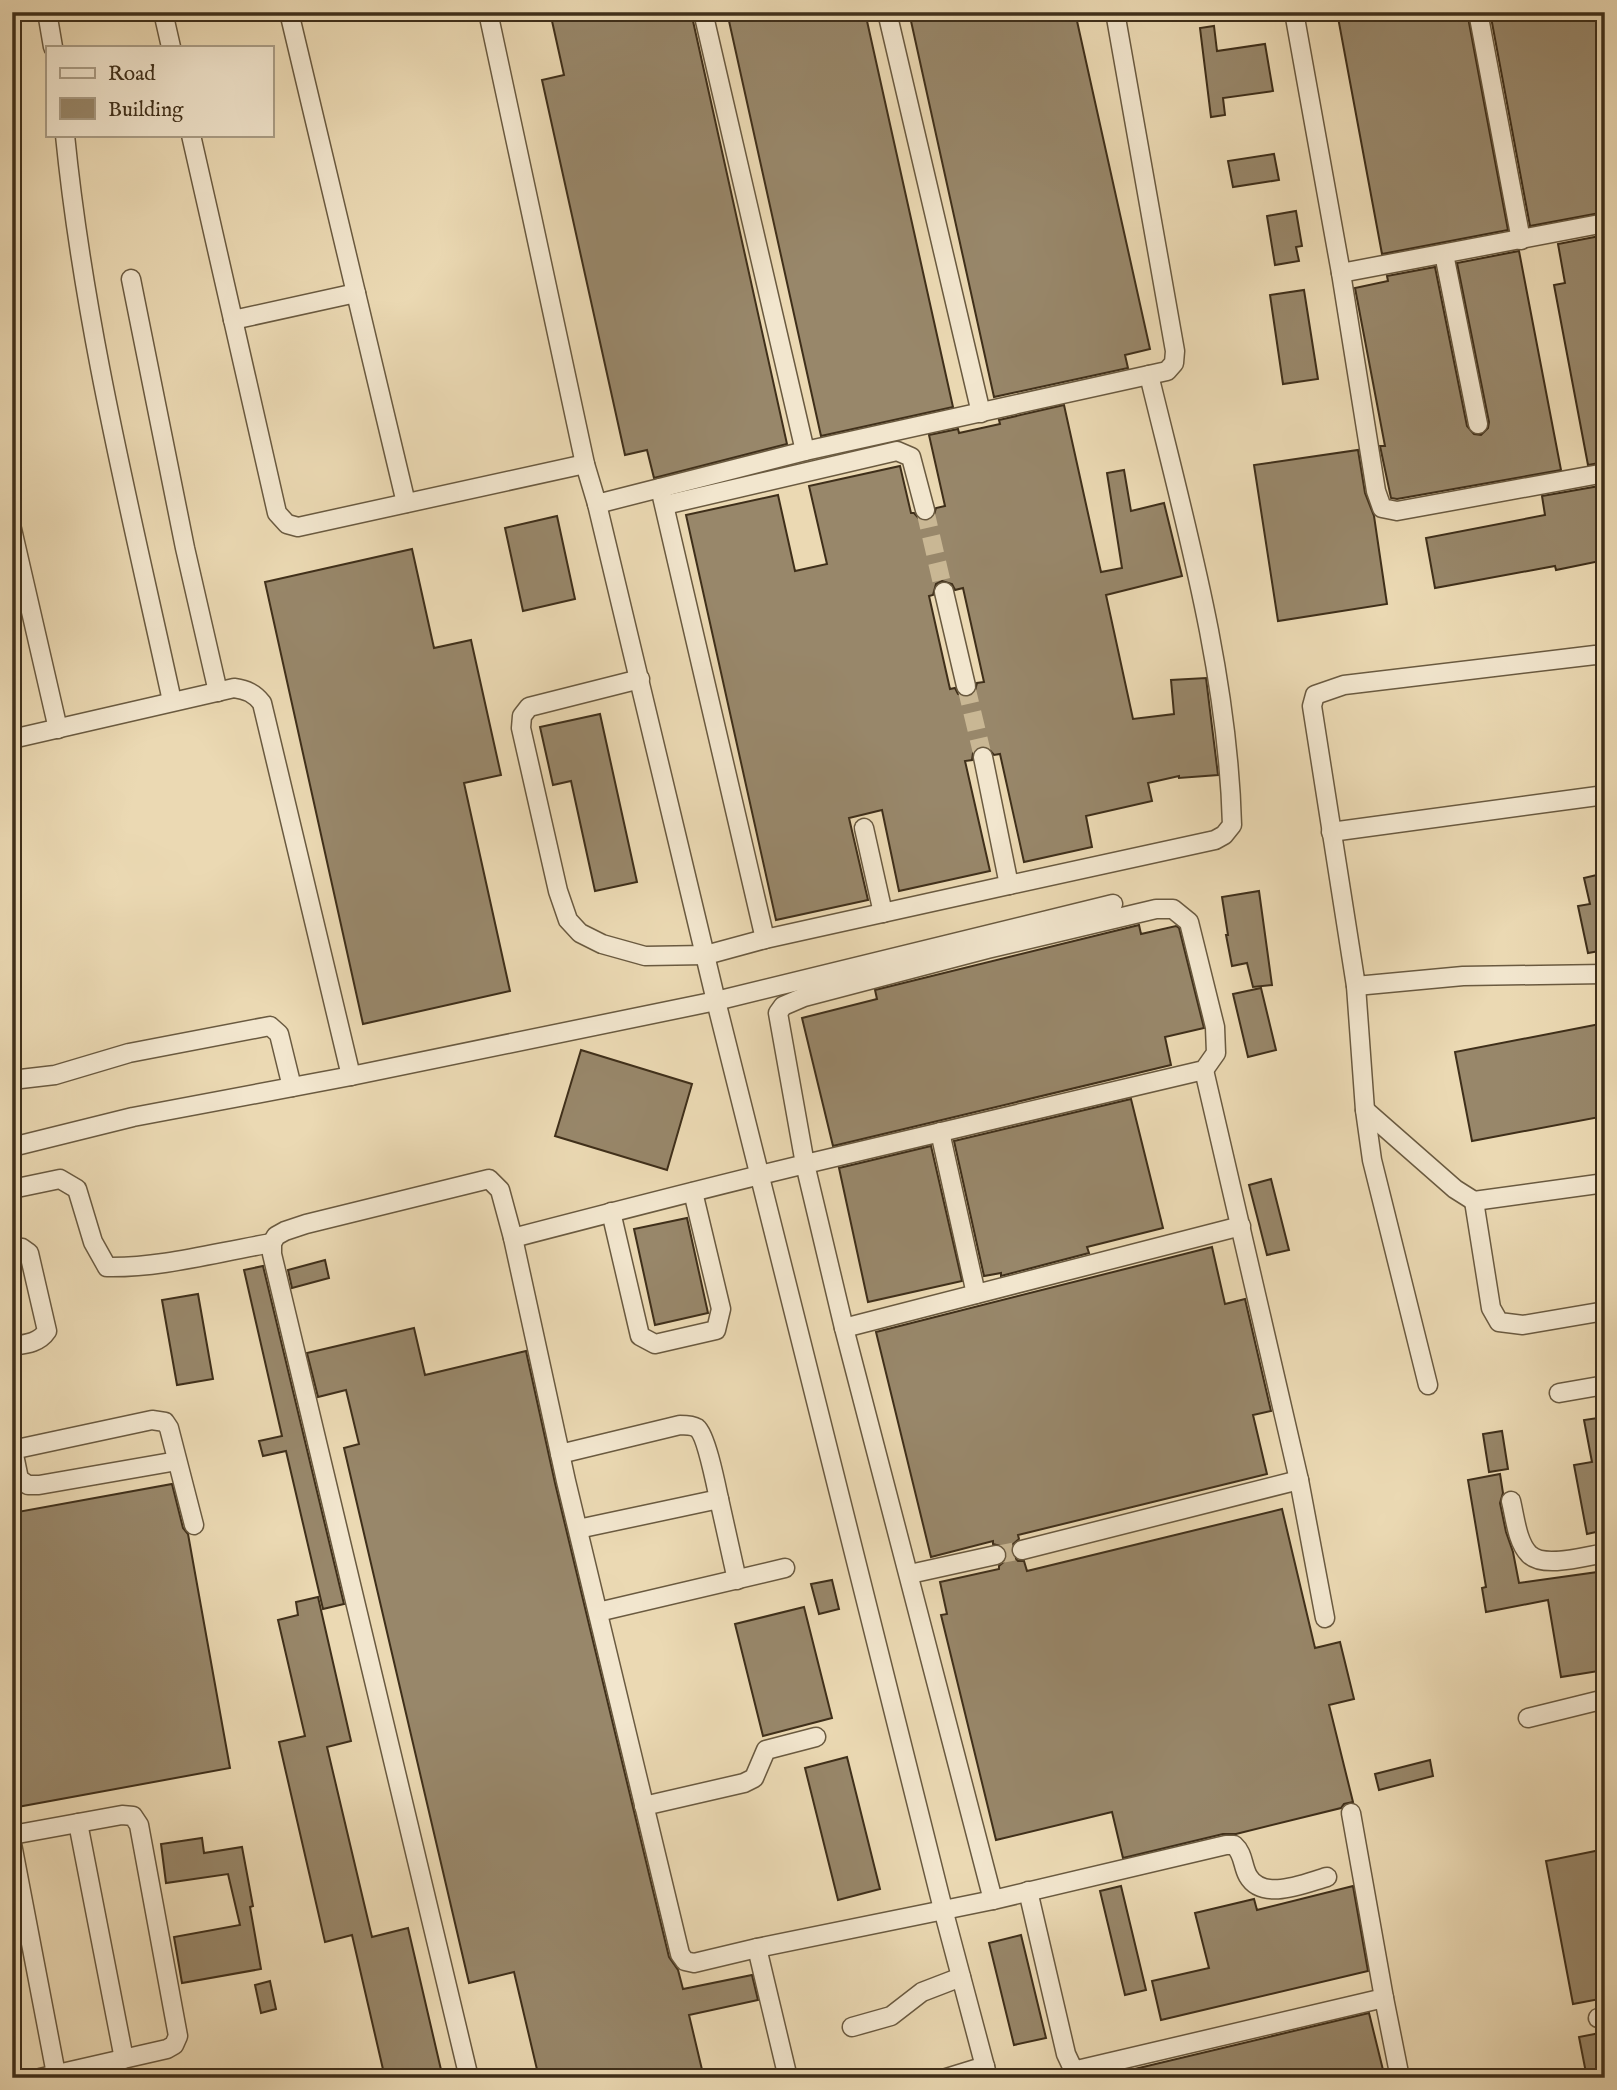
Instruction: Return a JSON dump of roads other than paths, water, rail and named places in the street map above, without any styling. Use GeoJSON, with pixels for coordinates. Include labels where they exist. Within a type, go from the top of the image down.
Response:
{"type":"FeatureCollection","features":[{"type":"Feature","properties":{"kind":"lane"},"geometry":{"type":"LineString","coordinates":[[47,12],[54,46]]}},
{"type":"Feature","properties":{"kind":"lane"},"geometry":{"type":"LineString","coordinates":[[163,12],[171,46]]}},
{"type":"Feature","properties":{"kind":"lane"},"geometry":{"type":"LineString","coordinates":[[289,12],[406,503]]}},
{"type":"Feature","properties":{"kind":"lane"},"geometry":{"type":"LineString","coordinates":[[488,12],[585,464],[640,679],[716,1001],[943,1909],[987,2072],[946,2078]]}},
{"type":"Feature","properties":{"kind":"lane"},"geometry":{"type":"LineString","coordinates":[[703,12],[805,451]]}},
{"type":"Feature","properties":{"kind":"lane"},"geometry":{"type":"LineString","coordinates":[[887,12],[981,413]]}},
{"type":"Feature","properties":{"kind":"lane"},"geometry":{"type":"LineString","coordinates":[[662,497],[805,451],[1167,371],[1174,363],[1175,351],[1115,12]]}},
{"type":"Feature","properties":{"kind":"lane"},"geometry":{"type":"LineString","coordinates":[[1294,12],[1376,491],[1382,508],[1397,511],[1605,473]]}},
{"type":"Feature","properties":{"kind":"lane"},"geometry":{"type":"LineString","coordinates":[[1478,12],[1521,240]]}},
{"type":"Feature","properties":{"kind":"lane"},"geometry":{"type":"LineString","coordinates":[[65,136],[88,306],[109,414],[173,701]]}},
{"type":"Feature","properties":{"kind":"lane"},"geometry":{"type":"LineString","coordinates":[[191,136],[277,513],[287,524],[298,527],[585,464]]}},
{"type":"Feature","properties":{"kind":"lane"},"geometry":{"type":"LineString","coordinates":[[1340,273],[1605,223]]}},
{"type":"Feature","properties":{"kind":"lane"},"geometry":{"type":"LineString","coordinates":[[1444,254],[1478,424]]}},
{"type":"Feature","properties":{"kind":"lane"},"geometry":{"type":"LineString","coordinates":[[131,279],[185,548],[218,692]]}},
{"type":"Feature","properties":{"kind":"lane"},"geometry":{"type":"LineString","coordinates":[[233,320],[356,293]]}},
{"type":"Feature","properties":{"kind":"lane"},"geometry":{"type":"LineString","coordinates":[[640,679],[529,707],[522,716],[521,728],[558,891],[568,920],[580,933],[602,944],[645,957],[706,955],[765,939],[1224,835],[1233,825],[1231,770],[1213,655],[1191,546],[1149,375]]}},
{"type":"Feature","properties":{"kind":"lane"},"geometry":{"type":"LineString","coordinates":[[597,504],[662,497],[897,451],[911,457],[925,510]]}},
{"type":"Feature","properties":{"kind":"lane"},"geometry":{"type":"LineString","coordinates":[[662,497],[765,939]]}},
{"type":"Feature","properties":{"kind":"lane"},"geometry":{"type":"LineString","coordinates":[[12,529],[58,729]]}},
{"type":"Feature","properties":{"kind":"lane"},"geometry":{"type":"LineString","coordinates":[[944,592],[966,686]]}},
{"type":"Feature","properties":{"kind":"lane"},"geometry":{"type":"LineString","coordinates":[[1428,1385],[1372,1160],[1365,1110],[1356,985],[1312,706],[1315,695],[1344,685],[1595,655],[1605,657]]}},
{"type":"Feature","properties":{"kind":"lane"},"geometry":{"type":"LineString","coordinates":[[12,740],[234,688],[245,689],[256,695],[262,703],[351,1076]]}},
{"type":"Feature","properties":{"kind":"lane"},"geometry":{"type":"LineString","coordinates":[[983,757],[1009,885]]}},
{"type":"Feature","properties":{"kind":"lane"},"geometry":{"type":"LineString","coordinates":[[1331,832],[1605,795]]}},
{"type":"Feature","properties":{"kind":"lane"},"geometry":{"type":"LineString","coordinates":[[864,828],[883,913]]}},
{"type":"Feature","properties":{"kind":"lane"},"geometry":{"type":"LineString","coordinates":[[12,1147],[133,1117],[351,1076],[716,1001],[1112,904]]}},
{"type":"Feature","properties":{"kind":"lane"},"geometry":{"type":"LineString","coordinates":[[513,1238],[805,1164],[1204,1070],[1216,1054],[1215,1027],[1189,922],[1173,909],[1156,909],[987,949],[804,997],[783,1006],[778,1013],[778,1026],[805,1164],[844,1328],[993,1900]]}},
{"type":"Feature","properties":{"kind":"lane"},"geometry":{"type":"LineString","coordinates":[[1356,985],[1464,976],[1605,974]]}},
{"type":"Feature","properties":{"kind":"lane"},"geometry":{"type":"LineString","coordinates":[[12,1080],[55,1075],[129,1053],[270,1026],[279,1034],[292,1087]]}},
{"type":"Feature","properties":{"kind":"lane"},"geometry":{"type":"LineString","coordinates":[[1204,1070],[1299,1480],[1325,1618]]}},
{"type":"Feature","properties":{"kind":"lane"},"geometry":{"type":"LineString","coordinates":[[1365,1110],[1455,1189],[1474,1201],[1605,1183]]}},
{"type":"Feature","properties":{"kind":"lane"},"geometry":{"type":"LineString","coordinates":[[940,1132],[976,1294]]}},
{"type":"Feature","properties":{"kind":"lane"},"geometry":{"type":"LineString","coordinates":[[12,1189],[60,1179],[77,1189],[93,1242],[107,1267],[129,1268],[169,1263],[272,1243]]}},
{"type":"Feature","properties":{"kind":"lane"},"geometry":{"type":"LineString","coordinates":[[469,2078],[271,1254],[276,1236],[285,1231],[489,1179],[500,1191],[513,1238],[560,1454],[680,1954],[685,1961],[694,1963],[993,1900],[1226,1845],[1234,1845],[1238,1849],[1249,1878],[1261,1887],[1275,1890],[1327,1877]]}},
{"type":"Feature","properties":{"kind":"lane"},"geometry":{"type":"LineString","coordinates":[[611,1212],[640,1336],[655,1344],[716,1330],[721,1309],[692,1192]]}},
{"type":"Feature","properties":{"kind":"lane"},"geometry":{"type":"LineString","coordinates":[[1474,1201],[1492,1308],[1499,1322],[1523,1325],[1605,1311]]}},
{"type":"Feature","properties":{"kind":"lane"},"geometry":{"type":"LineString","coordinates":[[844,1328],[1241,1226]]}},
{"type":"Feature","properties":{"kind":"lane"},"geometry":{"type":"LineString","coordinates":[[12,1247],[22,1248],[29,1254],[47,1331],[35,1342],[12,1346]]}},
{"type":"Feature","properties":{"kind":"lane"},"geometry":{"type":"LineString","coordinates":[[1559,1393],[1605,1385]]}},
{"type":"Feature","properties":{"kind":"lane"},"geometry":{"type":"LineString","coordinates":[[177,1461],[40,1486],[28,1485],[19,1479],[13,1450],[159,1420],[165,1422],[169,1428],[194,1525]]}},
{"type":"Feature","properties":{"kind":"lane"},"geometry":{"type":"LineString","coordinates":[[560,1454],[680,1425],[694,1426],[700,1432],[713,1469],[737,1580]]}},
{"type":"Feature","properties":{"kind":"lane"},"geometry":{"type":"LineString","coordinates":[[1021,1550],[1299,1480]]}},
{"type":"Feature","properties":{"kind":"lane"},"geometry":{"type":"LineString","coordinates":[[578,1529],[719,1499]]}},
{"type":"Feature","properties":{"kind":"lane"},"geometry":{"type":"LineString","coordinates":[[1511,1501],[1521,1541],[1528,1553],[1539,1561],[1605,1553]]}},
{"type":"Feature","properties":{"kind":"lane"},"geometry":{"type":"LineString","coordinates":[[910,1574],[996,1555]]}},
{"type":"Feature","properties":{"kind":"lane"},"geometry":{"type":"LineString","coordinates":[[598,1612],[785,1569]]}},
{"type":"Feature","properties":{"kind":"lane"},"geometry":{"type":"LineString","coordinates":[[1528,1718],[1605,1699]]}},
{"type":"Feature","properties":{"kind":"lane"},"geometry":{"type":"LineString","coordinates":[[644,1806],[744,1783],[754,1778],[766,1750],[816,1737]]}},
{"type":"Feature","properties":{"kind":"lane"},"geometry":{"type":"LineString","coordinates":[[1351,1813],[1400,2078]]}},
{"type":"Feature","properties":{"kind":"lane"},"geometry":{"type":"LineString","coordinates":[[12,1835],[122,1815],[133,1816],[139,1825],[178,2036],[174,2045],[167,2049],[48,2076],[12,1844]]}},
{"type":"Feature","properties":{"kind":"lane"},"geometry":{"type":"LineString","coordinates":[[78,1823],[124,2059]]}},
{"type":"Feature","properties":{"kind":"lane"},"geometry":{"type":"LineString","coordinates":[[1028,1891],[1066,2054],[1066,2072],[1384,1998]]}},
{"type":"Feature","properties":{"kind":"lane"},"geometry":{"type":"LineString","coordinates":[[757,1948],[788,2078]]}},
{"type":"Feature","properties":{"kind":"lane"},"geometry":{"type":"LineString","coordinates":[[852,2027],[891,2016],[922,1992],[961,1977]]}},
{"type":"Feature","properties":{"kind":"tunnel"},"geometry":{"type":"LineString","coordinates":[[925,510],[944,592]]}},
{"type":"Feature","properties":{"kind":"tunnel"},"geometry":{"type":"LineString","coordinates":[[966,686],[983,757]]}},
{"type":"Feature","properties":{"kind":"tunnel"},"geometry":{"type":"LineString","coordinates":[[996,1555],[1022,1550]]}}]}
